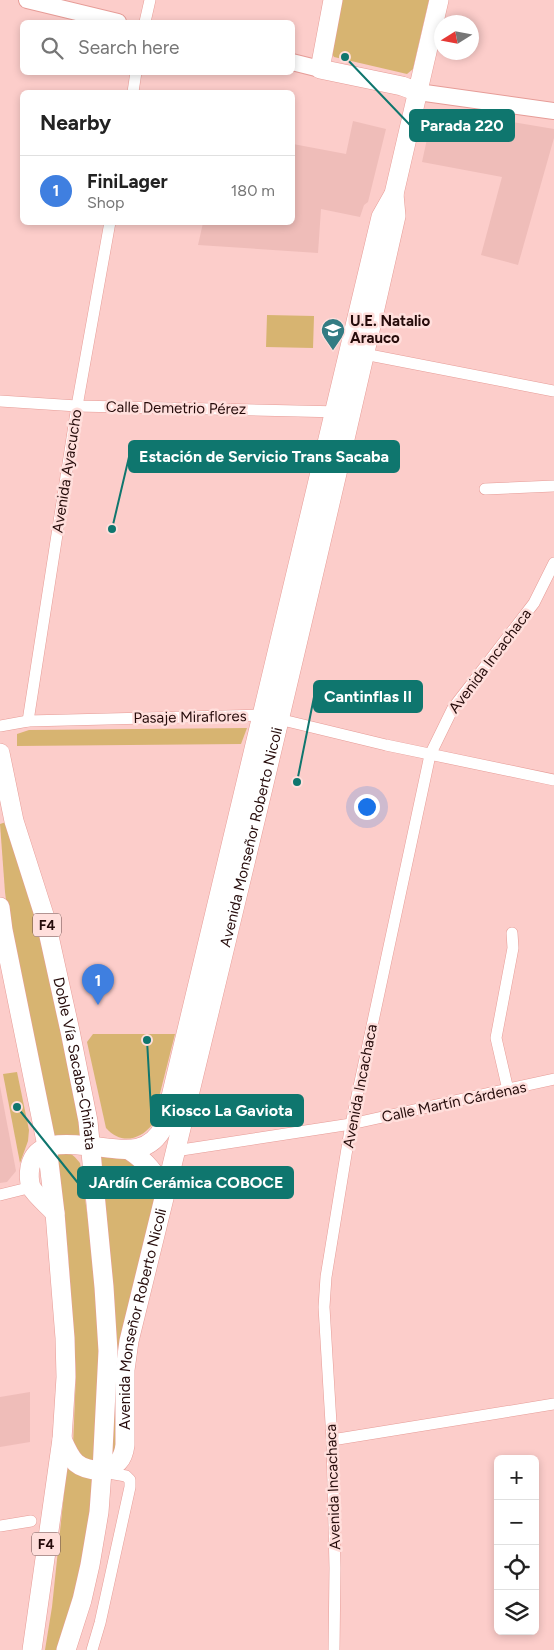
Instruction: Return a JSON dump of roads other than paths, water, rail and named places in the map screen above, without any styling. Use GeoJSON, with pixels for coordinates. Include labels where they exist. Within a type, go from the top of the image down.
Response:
{"type":"FeatureCollection","features":[{"type":"Feature","properties":{"kind":"main road"},"geometry":{"type":"LineString","coordinates":[[27,0],[110,20]]}},
{"type":"Feature","properties":{"kind":"main road"},"geometry":{"type":"LineString","coordinates":[[320,69],[333,0]]}},
{"type":"Feature","properties":{"kind":"main road","name":"Avenida Monseñor Roberto Nicoli"},"geometry":{"type":"LineString","coordinates":[[102,1472],[118,1463],[124,1456],[126,1446],[126,1370],[129,1341],[166,1192],[271,717],[357,352],[396,216],[394,194],[439,0]]}},
{"type":"Feature","properties":{"kind":"main road"},"geometry":{"type":"LineString","coordinates":[[295,63],[402,86],[418,92],[554,112]]}},
{"type":"Feature","properties":{"kind":"main road","name":"Avenida Monseñor Roberto Nicoli"},"geometry":{"type":"LineString","coordinates":[[48,1146],[65,1144],[129,1150],[141,1148],[159,1135],[164,1126],[271,717]]}},
{"type":"Feature","properties":{"kind":"main road","name":"Doble Vía Sacaba-Chiñata"},"geometry":{"type":"LineString","coordinates":[[0,753],[14,821],[45,918],[88,1121],[104,1287],[108,1351],[102,1472]]}},
{"type":"Feature","properties":{"kind":"main road","name":"F4"},"geometry":{"type":"LineString","coordinates":[[0,908],[48,1146],[55,1213],[66,1377],[62,1439],[32,1650]]}},
{"type":"Feature","properties":{"kind":"main road"},"geometry":{"type":"LineString","coordinates":[[48,1146],[36,1154],[32,1160],[30,1178],[32,1187],[55,1213]]}},
{"type":"Feature","properties":{"kind":"main road"},"geometry":{"type":"LineString","coordinates":[[129,1150],[142,1158],[166,1192]]}},
{"type":"Feature","properties":{"kind":"main road","name":"F4"},"geometry":{"type":"LineString","coordinates":[[62,1439],[74,1463],[82,1468],[102,1472],[98,1520],[90,1565],[82,1600],[66,1650]]}},
{"type":"Feature","properties":{"kind":"street"},"geometry":{"type":"LineString","coordinates":[[145,20],[150,0]]}},
{"type":"Feature","properties":{"kind":"street"},"geometry":{"type":"LineString","coordinates":[[133,90],[136,75]]}},
{"type":"Feature","properties":{"kind":"street","name":"Avenida Ayacucho"},"geometry":{"type":"LineString","coordinates":[[28,721],[77,406],[109,225]]}},
{"type":"Feature","properties":{"kind":"street"},"geometry":{"type":"LineString","coordinates":[[357,352],[554,391]]}},
{"type":"Feature","properties":{"kind":"street","name":"Calle Demetrio Pérez"},"geometry":{"type":"LineString","coordinates":[[0,401],[77,406],[343,412]]}},
{"type":"Feature","properties":{"kind":"street"},"geometry":{"type":"LineString","coordinates":[[485,489],[554,486]]}},
{"type":"Feature","properties":{"kind":"street","name":"Avenida Incachaca"},"geometry":{"type":"LineString","coordinates":[[334,1650],[335,1568],[332,1440],[324,1307],[326,1277],[351,1124],[430,755],[453,708],[534,602],[554,563]]}},
{"type":"Feature","properties":{"kind":"street","name":"Pasaje Miraflores"},"geometry":{"type":"LineString","coordinates":[[0,726],[28,721],[271,717],[430,755],[554,780]]}},
{"type":"Feature","properties":{"kind":"street"},"geometry":{"type":"LineString","coordinates":[[508,1090],[496,1038],[513,948],[512,933]]}},
{"type":"Feature","properties":{"kind":"street","name":"Calle Martín Cárdenas"},"geometry":{"type":"LineString","coordinates":[[175,1151],[351,1124],[554,1079]]}},
{"type":"Feature","properties":{"kind":"street"},"geometry":{"type":"LineString","coordinates":[[0,1195],[32,1187]]}},
{"type":"Feature","properties":{"kind":"street"},"geometry":{"type":"LineString","coordinates":[[332,1440],[554,1404]]}},
{"type":"Feature","properties":{"kind":"street"},"geometry":{"type":"LineString","coordinates":[[92,1650],[100,1623],[130,1487],[130,1480],[126,1476],[102,1472]]}},
{"type":"Feature","properties":{"kind":"street"},"geometry":{"type":"LineString","coordinates":[[0,1526],[31,1521]]}},
{"type":"Feature","properties":{"kind":"place","name":"Parada 220"},"geometry":{"type":"Point","coordinates":[345,57]}},
{"type":"Feature","properties":{"kind":"place","name":"U.E. Natalio Arauco"},"geometry":{"type":"Point","coordinates":[333,351]}},
{"type":"Feature","properties":{"kind":"place","name":"Estación de Servicio Trans Sacaba"},"geometry":{"type":"Point","coordinates":[112,529]}},
{"type":"Feature","properties":{"kind":"place","name":"Cantinflas II"},"geometry":{"type":"Point","coordinates":[297,782]}},
{"type":"Feature","properties":{"kind":"place","name":"FiniLager"},"geometry":{"type":"Point","coordinates":[98,1005]}},
{"type":"Feature","properties":{"kind":"place","name":"Kiosco La Gaviota"},"geometry":{"type":"Point","coordinates":[147,1040]}},
{"type":"Feature","properties":{"kind":"place","name":"JArdín Cerámica COBOCE"},"geometry":{"type":"Point","coordinates":[17,1107]}}]}
